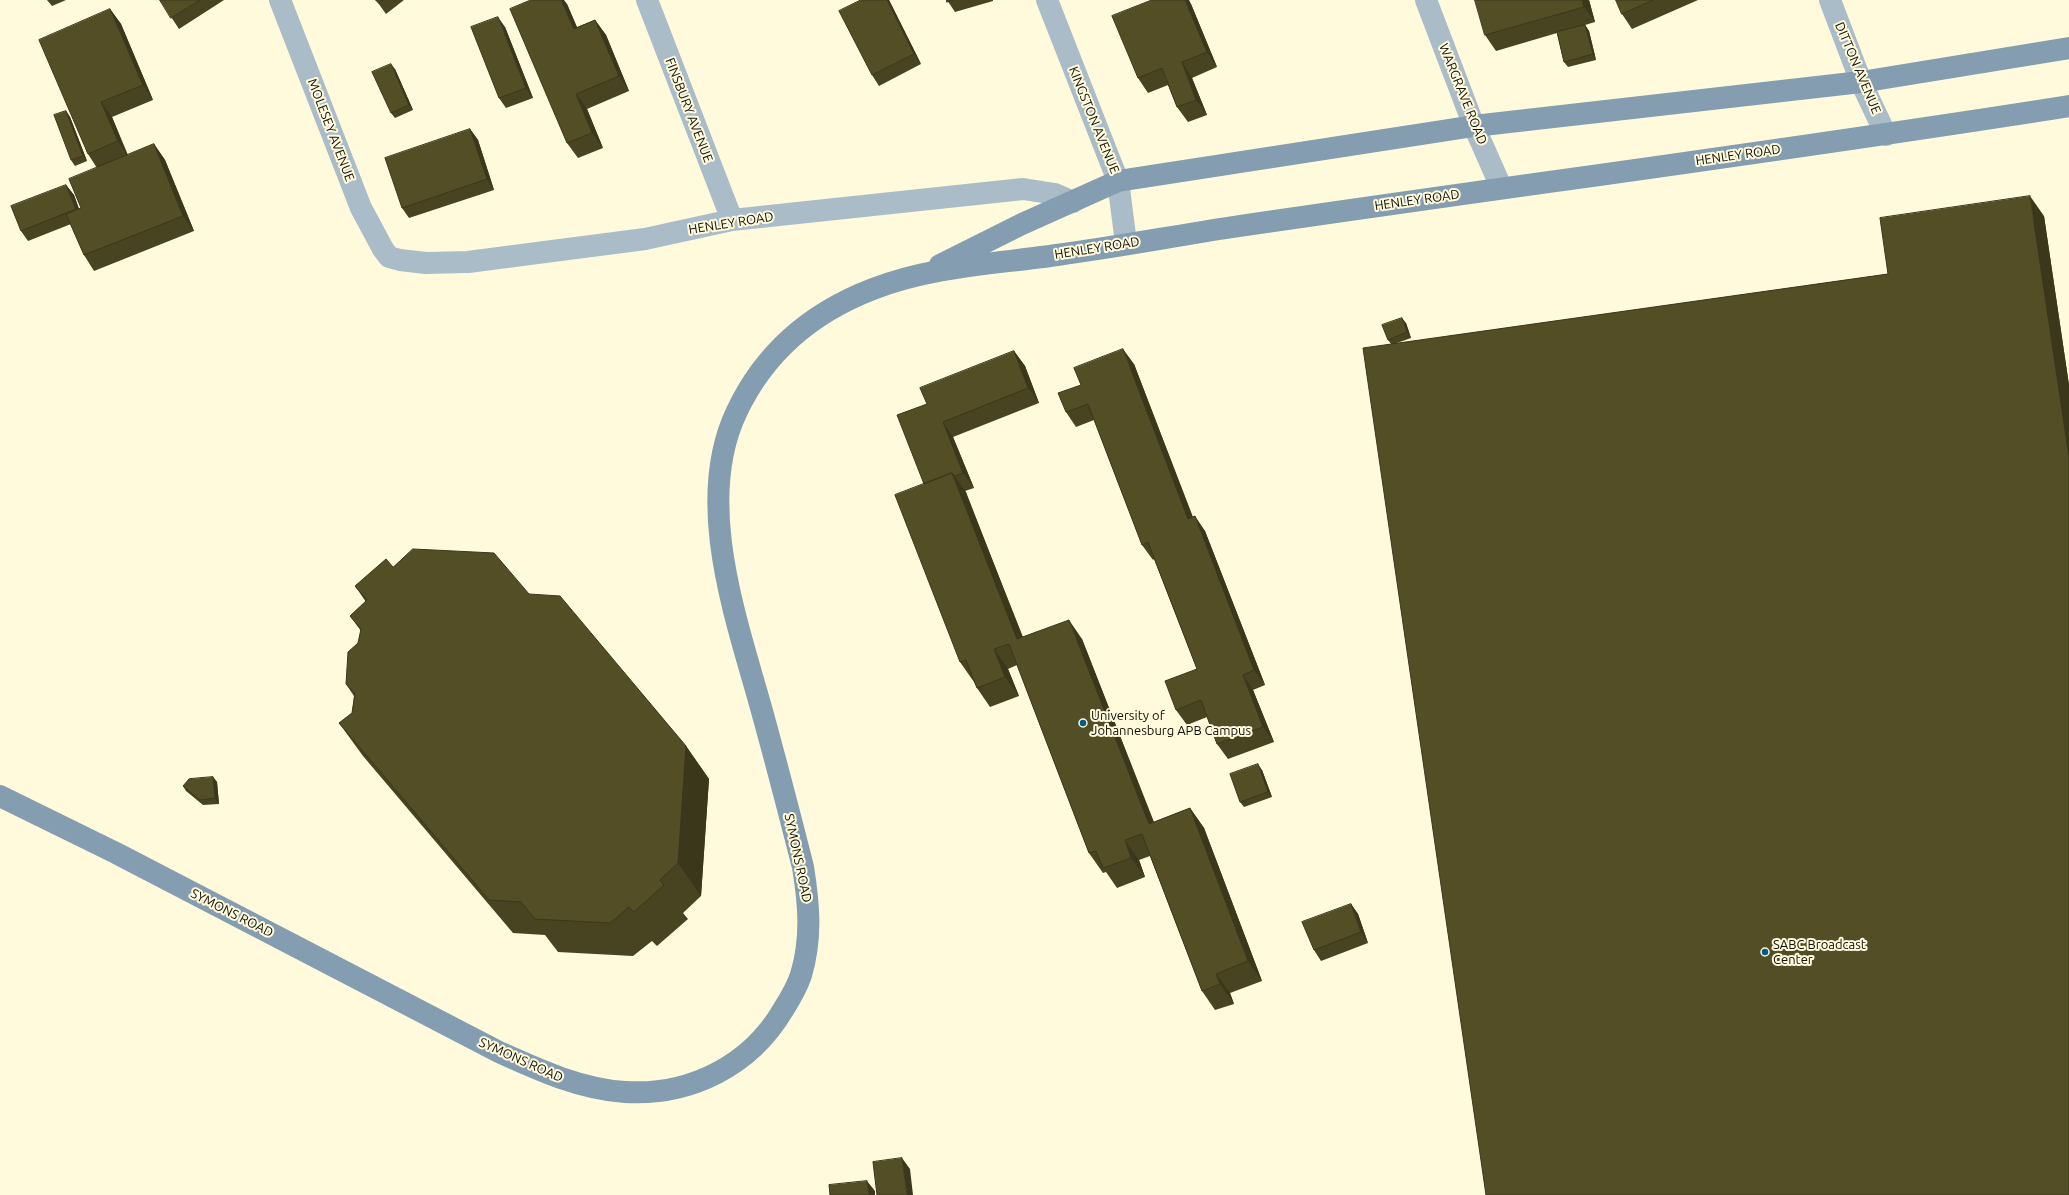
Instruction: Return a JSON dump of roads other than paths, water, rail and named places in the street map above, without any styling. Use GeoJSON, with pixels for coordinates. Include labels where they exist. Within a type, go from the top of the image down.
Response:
{"type":"FeatureCollection","features":[{"type":"Feature","properties":{"kind":"main road"},"geometry":{"type":"LineString","coordinates":[[926,272],[981,244],[1118,181],[1474,126],[1860,82],[2069,48]]}},
{"type":"Feature","properties":{"kind":"main road","name":"HENLEY ROAD"},"geometry":{"type":"LineString","coordinates":[[926,272],[1060,255],[1126,243],[1501,187],[1886,135],[2069,106]]}},
{"type":"Feature","properties":{"kind":"main road","name":"SYMONS ROAD"},"geometry":{"type":"LineString","coordinates":[[0,796],[116,854],[499,1052],[555,1077],[593,1087],[624,1092],[652,1092],[701,1080],[730,1067],[762,1040],[777,1021],[789,1001],[801,976],[809,929],[809,906],[803,867],[727,582],[721,547],[718,500],[720,472],[728,437],[736,412],[756,378],[768,361],[792,335],[814,318],[844,301],[897,280],[926,272]]}},
{"type":"Feature","properties":{"kind":"street","name":"MOLESEY AVENUE"},"geometry":{"type":"LineString","coordinates":[[280,0],[361,208],[372,232],[389,257]]}},
{"type":"Feature","properties":{"kind":"street","name":"FINSBURY AVENUE"},"geometry":{"type":"LineString","coordinates":[[647,0],[732,220]]}},
{"type":"Feature","properties":{"kind":"street","name":"KINGSTON AVENUE"},"geometry":{"type":"LineString","coordinates":[[1047,0],[1118,181],[1126,243]]}},
{"type":"Feature","properties":{"kind":"street","name":"WARGRAVE ROAD"},"geometry":{"type":"LineString","coordinates":[[1426,0],[1474,126],[1501,187]]}},
{"type":"Feature","properties":{"kind":"street","name":"DITTON AVENUE"},"geometry":{"type":"LineString","coordinates":[[1830,0],[1860,82],[1886,135]]}},
{"type":"Feature","properties":{"kind":"street","name":"HENLEY ROAD"},"geometry":{"type":"LineString","coordinates":[[389,257],[426,263],[468,262],[645,239],[732,220],[1023,189],[1055,194],[1073,202]]}},
{"type":"Feature","properties":{"kind":"place","name":"University of Johannesburg APB Campus"},"geometry":{"type":"Point","coordinates":[1083,723]}},
{"type":"Feature","properties":{"kind":"place","name":"SABC Broadcast Center"},"geometry":{"type":"Point","coordinates":[1765,952]}}]}
